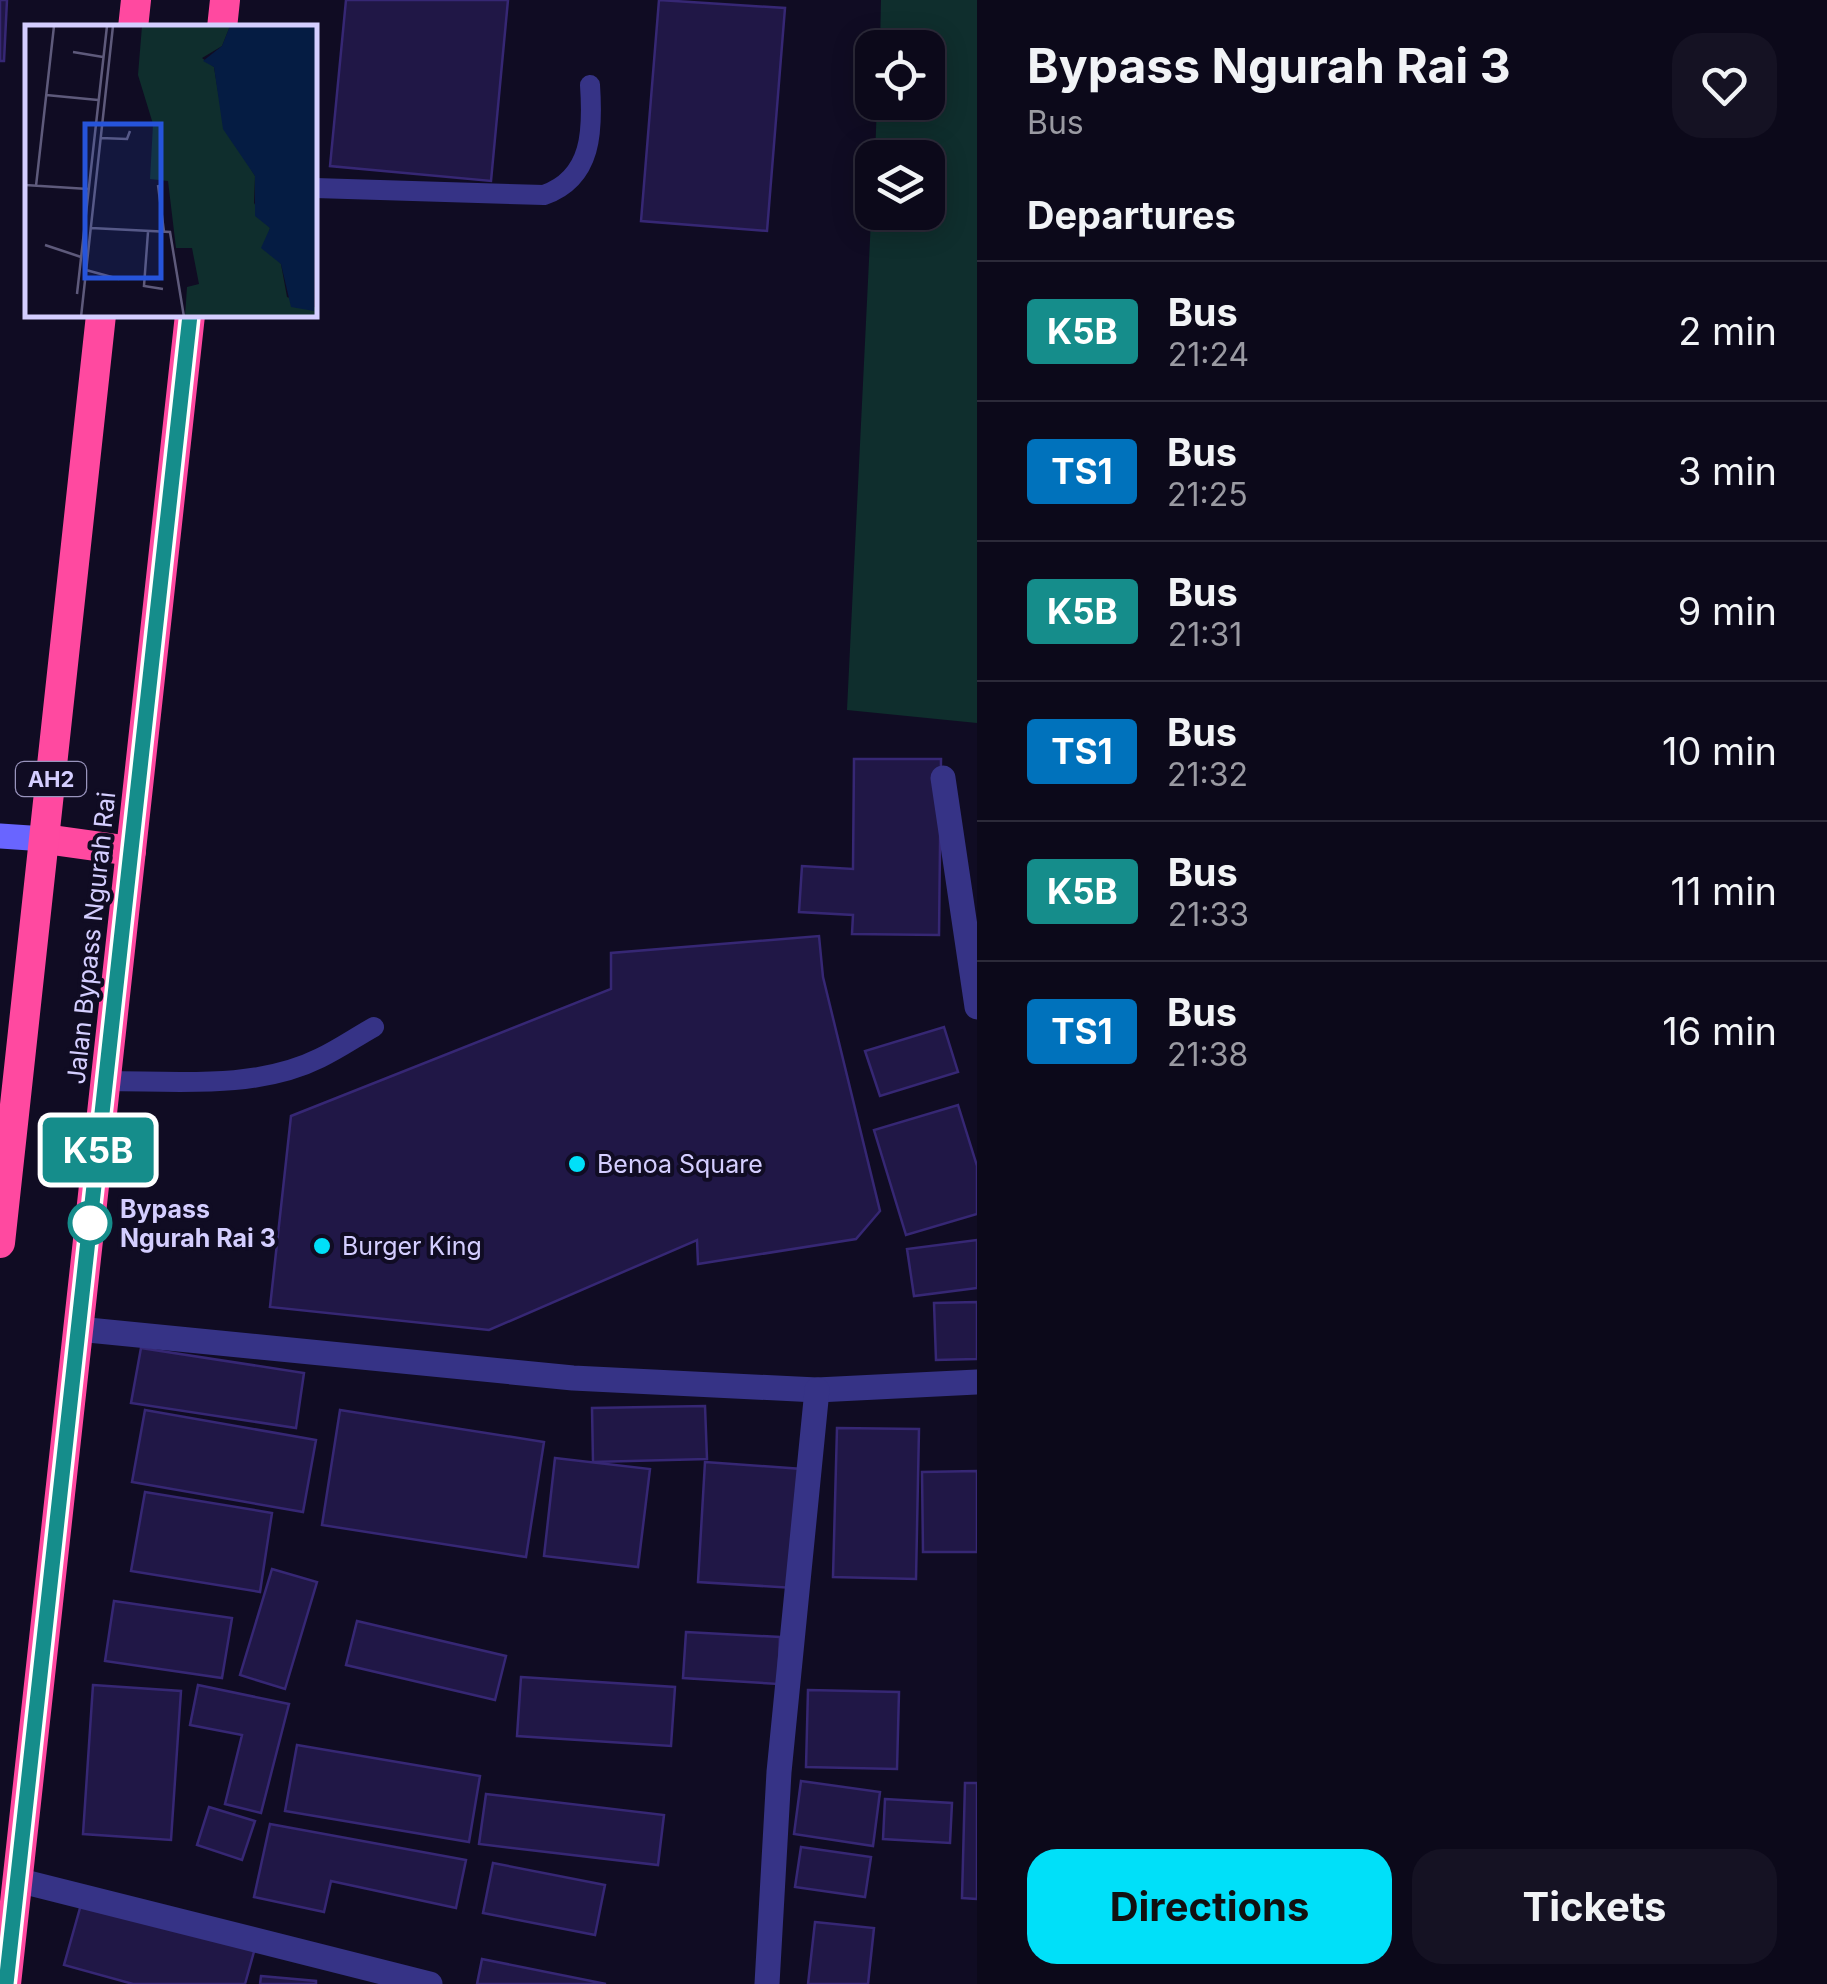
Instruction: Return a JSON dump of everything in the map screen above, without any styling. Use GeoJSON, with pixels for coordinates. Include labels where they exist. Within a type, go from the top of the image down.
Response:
{"type":"FeatureCollection","features":[{"type":"Feature","properties":{"kind":"highway"},"geometry":{"type":"LineString","coordinates":[[132,25],[136,0]]}},
{"type":"Feature","properties":{"kind":"highway"},"geometry":{"type":"LineString","coordinates":[[222,25],[225,0]]}},
{"type":"Feature","properties":{"kind":"highway","name":"AH2"},"geometry":{"type":"LineString","coordinates":[[0,1244],[101,318]]}},
{"type":"Feature","properties":{"kind":"highway","name":"Jalan Bypass Ngurah Rai"},"geometry":{"type":"LineString","coordinates":[[6,1984],[190,318]]}},
{"type":"Feature","properties":{"kind":"highway"},"geometry":{"type":"LineString","coordinates":[[44,839],[130,851]]}},
{"type":"Feature","properties":{"kind":"street"},"geometry":{"type":"LineString","coordinates":[[942,778],[977,1008]]}},
{"type":"Feature","properties":{"kind":"street"},"geometry":{"type":"LineString","coordinates":[[0,836],[44,839]]}},
{"type":"Feature","properties":{"kind":"street"},"geometry":{"type":"LineString","coordinates":[[78,1330],[574,1378],[817,1390],[977,1382]]}},
{"type":"Feature","properties":{"kind":"street"},"geometry":{"type":"LineString","coordinates":[[767,1984],[780,1772],[817,1390]]}},
{"type":"Feature","properties":{"kind":"street"},"geometry":{"type":"LineString","coordinates":[[17,1880],[430,1984]]}},
{"type":"Feature","properties":{"kind":"lane"},"geometry":{"type":"LineString","coordinates":[[318,188],[544,194],[564,188],[580,170],[592,126],[590,85]]}},
{"type":"Feature","properties":{"kind":"lane"},"geometry":{"type":"LineString","coordinates":[[106,1082],[238,1080],[291,1069],[319,1059],[374,1026]]}},
{"type":"Feature","properties":{"kind":"green space"},"geometry":{"type":"Polygon","coordinates":[[[881,0],[977,0],[977,723],[847,710],[870,230],[945,230],[945,140],[876,140],[876,120],[945,120],[945,30],[880,30],[881,0]]]}},
{"type":"Feature","properties":{"kind":"building"},"geometry":{"type":"Polygon","coordinates":[[[0,0],[7,0],[4,61],[0,61],[0,0]]]}},
{"type":"Feature","properties":{"kind":"building"},"geometry":{"type":"Polygon","coordinates":[[[346,0],[508,0],[491,181],[330,166],[346,0]]]}},
{"type":"Feature","properties":{"kind":"building"},"geometry":{"type":"Polygon","coordinates":[[[659,0],[785,8],[767,231],[641,221],[659,0]]]}},
{"type":"Feature","properties":{"kind":"building"},"geometry":{"type":"Polygon","coordinates":[[[854,759],[941,759],[939,935],[852,934],[853,915],[799,912],[802,866],[853,869],[854,759]]]}},
{"type":"Feature","properties":{"kind":"building","name":"Benoa Square"},"geometry":{"type":"Polygon","coordinates":[[[819,936],[823,977],[880,1211],[856,1239],[698,1264],[697,1240],[489,1330],[270,1307],[291,1116],[611,989],[611,953],[819,936]]]}},
{"type":"Feature","properties":{"kind":"building"},"geometry":{"type":"Polygon","coordinates":[[[944,1027],[958,1072],[880,1096],[865,1051],[944,1027]]]}},
{"type":"Feature","properties":{"kind":"building"},"geometry":{"type":"Polygon","coordinates":[[[958,1105],[977,1166],[977,1214],[906,1235],[874,1130],[958,1105]]]}},
{"type":"Feature","properties":{"kind":"building"},"geometry":{"type":"Polygon","coordinates":[[[977,1240],[977,1288],[914,1296],[907,1249],[977,1240]]]}},
{"type":"Feature","properties":{"kind":"building"},"geometry":{"type":"Polygon","coordinates":[[[977,1302],[977,1359],[936,1360],[934,1303],[977,1302]]]}},
{"type":"Feature","properties":{"kind":"building"},"geometry":{"type":"Polygon","coordinates":[[[141,1348],[304,1373],[296,1428],[131,1403],[141,1348]]]}},
{"type":"Feature","properties":{"kind":"building"},"geometry":{"type":"Polygon","coordinates":[[[705,1406],[707,1459],[593,1462],[592,1408],[705,1406]]]}},
{"type":"Feature","properties":{"kind":"building"},"geometry":{"type":"Polygon","coordinates":[[[145,1410],[316,1440],[303,1512],[132,1482],[145,1410]]]}},
{"type":"Feature","properties":{"kind":"building"},"geometry":{"type":"Polygon","coordinates":[[[340,1410],[544,1442],[526,1557],[322,1525],[340,1410]]]}},
{"type":"Feature","properties":{"kind":"building"},"geometry":{"type":"Polygon","coordinates":[[[837,1428],[919,1429],[916,1579],[833,1577],[837,1428]]]}},
{"type":"Feature","properties":{"kind":"building"},"geometry":{"type":"Polygon","coordinates":[[[555,1458],[650,1469],[638,1567],[544,1556],[555,1458]]]}},
{"type":"Feature","properties":{"kind":"building"},"geometry":{"type":"Polygon","coordinates":[[[705,1462],[802,1469],[794,1588],[698,1582],[705,1462]]]}},
{"type":"Feature","properties":{"kind":"building"},"geometry":{"type":"Polygon","coordinates":[[[977,1471],[977,1552],[923,1552],[922,1472],[977,1471]]]}},
{"type":"Feature","properties":{"kind":"building"},"geometry":{"type":"Polygon","coordinates":[[[145,1492],[272,1513],[260,1592],[131,1571],[145,1492]]]}},
{"type":"Feature","properties":{"kind":"building"},"geometry":{"type":"Polygon","coordinates":[[[272,1569],[317,1582],[285,1689],[240,1675],[272,1569]]]}},
{"type":"Feature","properties":{"kind":"building"},"geometry":{"type":"Polygon","coordinates":[[[114,1601],[232,1618],[222,1678],[105,1661],[114,1601]]]}},
{"type":"Feature","properties":{"kind":"building"},"geometry":{"type":"Polygon","coordinates":[[[357,1621],[506,1656],[495,1700],[346,1665],[357,1621]]]}},
{"type":"Feature","properties":{"kind":"building"},"geometry":{"type":"Polygon","coordinates":[[[686,1632],[780,1637],[778,1684],[683,1678],[686,1632]]]}},
{"type":"Feature","properties":{"kind":"building"},"geometry":{"type":"Polygon","coordinates":[[[521,1677],[675,1687],[671,1746],[517,1736],[521,1677]]]}},
{"type":"Feature","properties":{"kind":"building"},"geometry":{"type":"Polygon","coordinates":[[[93,1685],[181,1691],[171,1840],[83,1834],[93,1685]]]}},
{"type":"Feature","properties":{"kind":"building"},"geometry":{"type":"Polygon","coordinates":[[[198,1685],[289,1704],[261,1813],[225,1804],[242,1735],[190,1725],[198,1685]]]}},
{"type":"Feature","properties":{"kind":"building"},"geometry":{"type":"Polygon","coordinates":[[[808,1690],[899,1692],[897,1769],[806,1767],[808,1690]]]}},
{"type":"Feature","properties":{"kind":"building"},"geometry":{"type":"Polygon","coordinates":[[[297,1745],[480,1776],[469,1842],[285,1811],[297,1745]]]}},
{"type":"Feature","properties":{"kind":"building"},"geometry":{"type":"Polygon","coordinates":[[[801,1781],[880,1792],[873,1846],[794,1834],[801,1781]]]}},
{"type":"Feature","properties":{"kind":"building"},"geometry":{"type":"Polygon","coordinates":[[[965,1783],[977,1783],[977,1899],[962,1898],[965,1783]]]}},
{"type":"Feature","properties":{"kind":"building"},"geometry":{"type":"Polygon","coordinates":[[[486,1794],[664,1815],[658,1865],[479,1844],[486,1794]]]}},
{"type":"Feature","properties":{"kind":"building"},"geometry":{"type":"Polygon","coordinates":[[[885,1799],[952,1803],[950,1843],[883,1839],[885,1799]]]}},
{"type":"Feature","properties":{"kind":"building"},"geometry":{"type":"Polygon","coordinates":[[[209,1807],[255,1821],[242,1860],[197,1845],[209,1807]]]}},
{"type":"Feature","properties":{"kind":"building"},"geometry":{"type":"Polygon","coordinates":[[[270,1824],[466,1860],[456,1908],[331,1881],[324,1912],[254,1897],[270,1824]]]}},
{"type":"Feature","properties":{"kind":"building"},"geometry":{"type":"Polygon","coordinates":[[[801,1847],[871,1857],[865,1897],[795,1887],[801,1847]]]}},
{"type":"Feature","properties":{"kind":"building"},"geometry":{"type":"Polygon","coordinates":[[[493,1863],[605,1885],[595,1935],[483,1913],[493,1863]]]}},
{"type":"Feature","properties":{"kind":"building"},"geometry":{"type":"Polygon","coordinates":[[[82,1901],[255,1948],[245,1984],[133,1984],[64,1965],[82,1901]]]}},
{"type":"Feature","properties":{"kind":"building"},"geometry":{"type":"Polygon","coordinates":[[[815,1922],[874,1928],[868,1984],[808,1984],[815,1922]]]}},
{"type":"Feature","properties":{"kind":"building"},"geometry":{"type":"Polygon","coordinates":[[[482,1959],[606,1984],[477,1984],[482,1959]]]}},
{"type":"Feature","properties":{"kind":"building"},"geometry":{"type":"Polygon","coordinates":[[[261,1976],[316,1981],[316,1984],[260,1984],[261,1976]]]}},
{"type":"Feature","properties":{"kind":"bus line","name":"K5B"},"geometry":{"type":"LineString","coordinates":[[6,1984],[190,318]]}},
{"type":"Feature","properties":{"kind":"place","name":"Benoa Square"},"geometry":{"type":"Point","coordinates":[577,1164]}},
{"type":"Feature","properties":{"kind":"place","name":"Bypass Ngurah Rai 3"},"geometry":{"type":"Point","coordinates":[90,1223]}},
{"type":"Feature","properties":{"kind":"place","name":"Burger King"},"geometry":{"type":"Point","coordinates":[322,1246]}}]}
